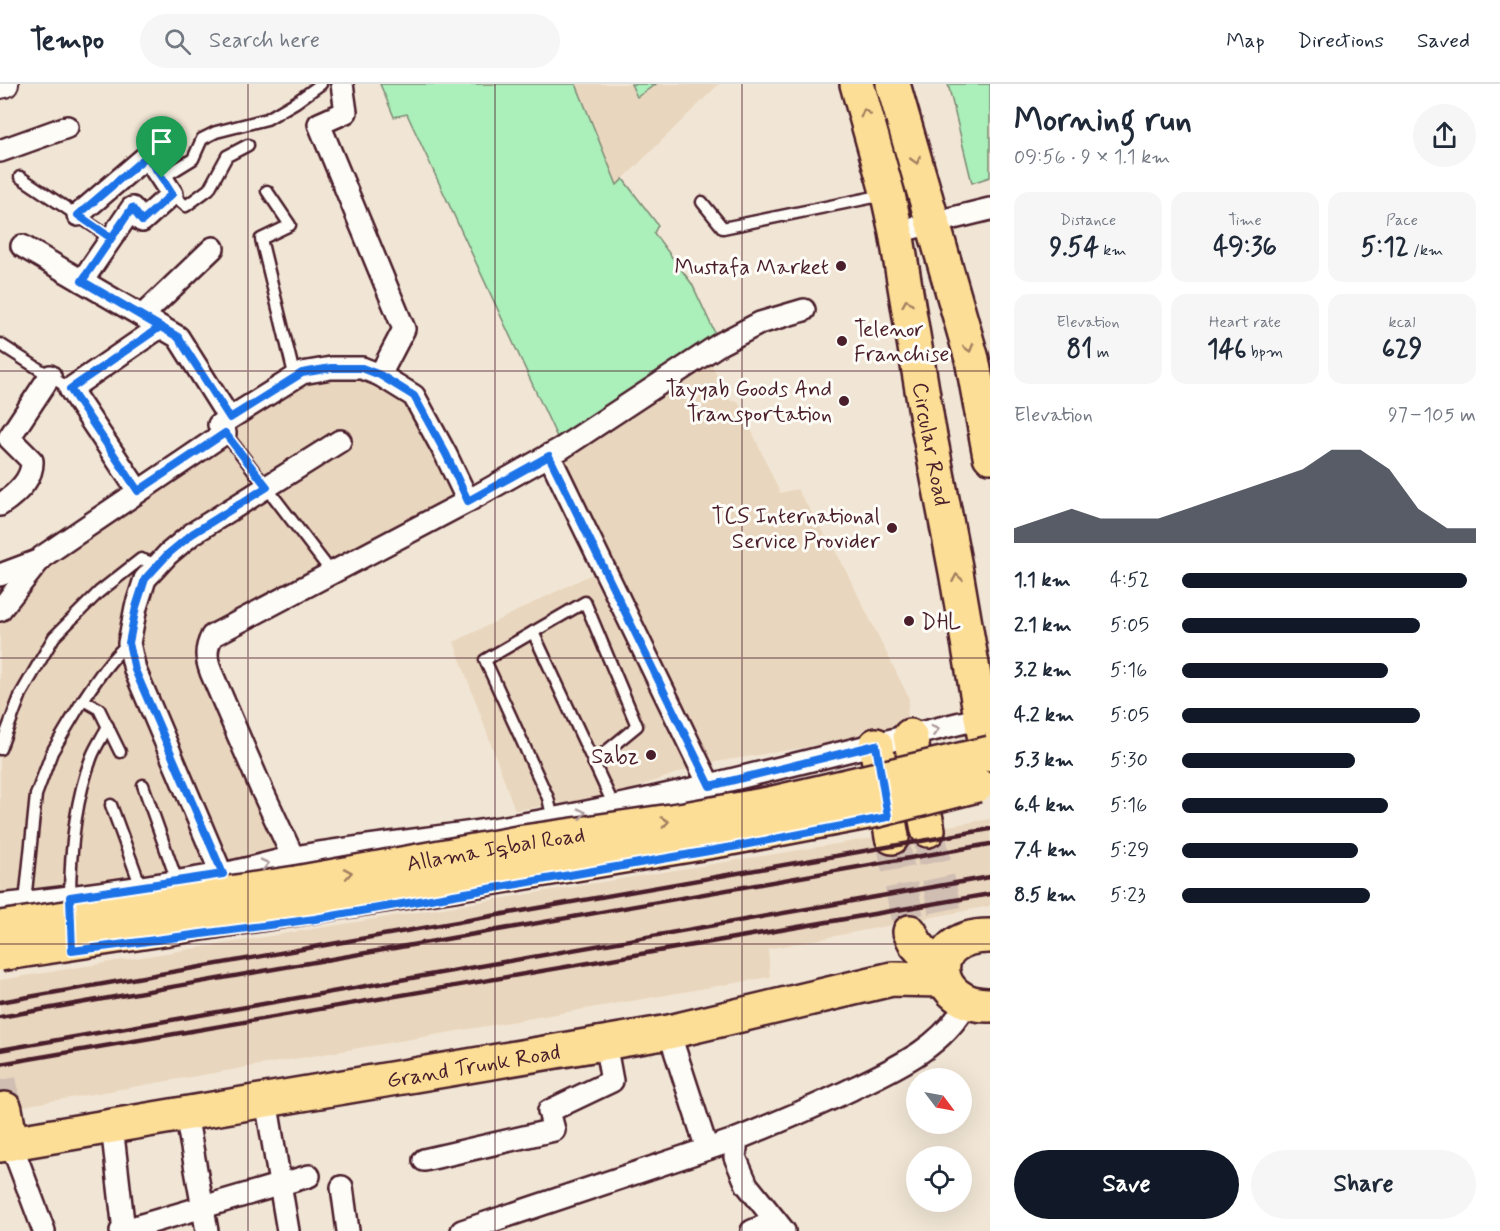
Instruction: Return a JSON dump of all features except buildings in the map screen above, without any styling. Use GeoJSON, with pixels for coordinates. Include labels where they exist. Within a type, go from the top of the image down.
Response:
{"type":"FeatureCollection","features":[{"type":"Feature","properties":{"kind":"main road","name":"Circular Road"},"geometry":{"type":"LineString","coordinates":[[857,84],[896,232],[927,426],[986,717],[987,783]]}},
{"type":"Feature","properties":{"kind":"main road"},"geometry":{"type":"LineString","coordinates":[[893,84],[972,359],[990,456]]}},
{"type":"Feature","properties":{"kind":"main road"},"geometry":{"type":"LineString","coordinates":[[910,736],[926,819]]}},
{"type":"Feature","properties":{"kind":"main road"},"geometry":{"type":"LineString","coordinates":[[876,745],[890,827]]}},
{"type":"Feature","properties":{"kind":"main road","name":"Allama Iqbal Road"},"geometry":{"type":"LineString","coordinates":[[0,928],[296,883],[525,842],[737,809],[990,753]]}},
{"type":"Feature","properties":{"kind":"main road"},"geometry":{"type":"LineString","coordinates":[[14,956],[720,840],[878,810],[987,783]]}},
{"type":"Feature","properties":{"kind":"main road"},"geometry":{"type":"LineString","coordinates":[[910,932],[916,944],[956,993],[979,1003]]}},
{"type":"Feature","properties":{"kind":"main road"},"geometry":{"type":"LineString","coordinates":[[943,976],[945,955],[967,932]]}},
{"type":"Feature","properties":{"kind":"main road","name":"Grand Trunk Road"},"geometry":{"type":"LineString","coordinates":[[5,1144],[669,1032],[892,979],[943,976]]}},
{"type":"Feature","properties":{"kind":"main road"},"geometry":{"type":"LineString","coordinates":[[5,1109],[5,1144]]}},
{"type":"Feature","properties":{"kind":"street"},"geometry":{"type":"LineString","coordinates":[[0,86],[5,84]]}},
{"type":"Feature","properties":{"kind":"street"},"geometry":{"type":"LineString","coordinates":[[342,84],[346,112],[319,124],[404,329],[380,375]]}},
{"type":"Feature","properties":{"kind":"street"},"geometry":{"type":"LineString","coordinates":[[0,151],[67,127]]}},
{"type":"Feature","properties":{"kind":"street"},"geometry":{"type":"LineString","coordinates":[[78,215],[147,156],[167,186],[142,221],[132,208],[82,281]]}},
{"type":"Feature","properties":{"kind":"street"},"geometry":{"type":"LineString","coordinates":[[896,232],[990,209]]}},
{"type":"Feature","properties":{"kind":"street"},"geometry":{"type":"LineString","coordinates":[[22,246],[178,337],[227,425]]}},
{"type":"Feature","properties":{"kind":"street"},"geometry":{"type":"LineString","coordinates":[[138,491],[70,389],[151,321],[213,248]]}},
{"type":"Feature","properties":{"kind":"street"},"geometry":{"type":"LineString","coordinates":[[315,919],[295,857],[261,788],[211,672],[206,657],[207,646],[212,636],[549,456],[720,344],[760,323],[804,310]]}},
{"type":"Feature","properties":{"kind":"street"},"geometry":{"type":"LineString","coordinates":[[0,575],[40,560],[302,373],[331,368],[362,368],[380,375],[414,396],[446,454],[468,501]]}},
{"type":"Feature","properties":{"kind":"street"},"geometry":{"type":"LineString","coordinates":[[0,504],[25,483],[33,470],[32,461],[9,438],[50,376]]}},
{"type":"Feature","properties":{"kind":"street"},"geometry":{"type":"LineString","coordinates":[[239,928],[223,874],[135,670],[129,643],[136,607],[145,579],[192,534],[340,441]]}},
{"type":"Feature","properties":{"kind":"street"},"geometry":{"type":"LineString","coordinates":[[549,456],[738,846]]}},
{"type":"Feature","properties":{"kind":"street"},"geometry":{"type":"LineString","coordinates":[[0,610],[40,560]]}},
{"type":"Feature","properties":{"kind":"street"},"geometry":{"type":"LineString","coordinates":[[0,905],[141,887],[223,874],[295,857],[486,831],[553,819],[710,786],[986,717]]}},
{"type":"Feature","properties":{"kind":"street"},"geometry":{"type":"LineString","coordinates":[[0,962],[14,956],[72,951],[315,919],[738,846],[890,827],[926,819],[987,783]]}},
{"type":"Feature","properties":{"kind":"street"},"geometry":{"type":"LineString","coordinates":[[14,956],[25,902]]}},
{"type":"Feature","properties":{"kind":"street"},"geometry":{"type":"LineString","coordinates":[[462,1231],[737,1139],[814,1108],[906,1063],[979,1003]]}},
{"type":"Feature","properties":{"kind":"street"},"geometry":{"type":"LineString","coordinates":[[669,1032],[707,1149]]}},
{"type":"Feature","properties":{"kind":"street"},"geometry":{"type":"LineString","coordinates":[[424,1160],[554,1130],[549,1112],[612,1081],[605,1043]]}},
{"type":"Feature","properties":{"kind":"street"},"geometry":{"type":"LineString","coordinates":[[266,1100],[288,1231]]}},
{"type":"Feature","properties":{"kind":"street"},"geometry":{"type":"LineString","coordinates":[[186,1114],[207,1231]]}},
{"type":"Feature","properties":{"kind":"street"},"geometry":{"type":"LineString","coordinates":[[111,1126],[123,1231],[309,1176]]}},
{"type":"Feature","properties":{"kind":"street"},"geometry":{"type":"LineString","coordinates":[[737,1139],[735,1157],[747,1185],[780,1226],[752,1231]]}},
{"type":"Feature","properties":{"kind":"street"},"geometry":{"type":"LineString","coordinates":[[5,1144],[44,1231]]}},
{"type":"Feature","properties":{"kind":"street"},"geometry":{"type":"LineString","coordinates":[[342,1187],[348,1231]]}},
{"type":"Feature","properties":{"kind":"lane"},"geometry":{"type":"LineString","coordinates":[[248,145],[227,156],[209,189],[186,206],[167,186],[193,159],[202,139],[216,132],[267,119],[321,84]]}},
{"type":"Feature","properties":{"kind":"lane"},"geometry":{"type":"LineString","coordinates":[[20,177],[111,238]]}},
{"type":"Feature","properties":{"kind":"lane"},"geometry":{"type":"LineString","coordinates":[[267,191],[290,225],[261,239],[295,378]]}},
{"type":"Feature","properties":{"kind":"lane"},"geometry":{"type":"LineString","coordinates":[[702,202],[723,228],[888,195]]}},
{"type":"Feature","properties":{"kind":"lane"},"geometry":{"type":"LineString","coordinates":[[0,344],[70,389]]}},
{"type":"Feature","properties":{"kind":"lane"},"geometry":{"type":"LineString","coordinates":[[227,425],[267,487],[332,573]]}},
{"type":"Feature","properties":{"kind":"lane"},"geometry":{"type":"LineString","coordinates":[[0,749],[21,694],[54,637],[99,592],[141,559],[158,565]]}},
{"type":"Feature","properties":{"kind":"lane"},"geometry":{"type":"LineString","coordinates":[[553,819],[548,798],[485,660],[585,602],[637,726],[593,762]]}},
{"type":"Feature","properties":{"kind":"lane"},"geometry":{"type":"LineString","coordinates":[[533,632],[614,806]]}},
{"type":"Feature","properties":{"kind":"lane"},"geometry":{"type":"LineString","coordinates":[[25,902],[36,795],[52,752],[104,669],[129,643]]}},
{"type":"Feature","properties":{"kind":"lane"},"geometry":{"type":"LineString","coordinates":[[83,700],[99,709],[120,752]]}},
{"type":"Feature","properties":{"kind":"lane"},"geometry":{"type":"LineString","coordinates":[[72,951],[70,897],[75,825],[84,782],[93,755],[108,726]]}},
{"type":"Feature","properties":{"kind":"lane"},"geometry":{"type":"LineString","coordinates":[[143,785],[177,881]]}},
{"type":"Feature","properties":{"kind":"lane"},"geometry":{"type":"LineString","coordinates":[[111,805],[141,887]]}},
{"type":"Feature","properties":{"kind":"shaded area"},"geometry":{"type":"Polygon","coordinates":[[[576,84],[719,84],[617,185],[576,84]]]}},
{"type":"Feature","properties":{"kind":"shaded area"},"geometry":{"type":"Polygon","coordinates":[[[705,354],[731,401],[738,401],[780,493],[797,489],[840,559],[909,698],[906,725],[869,737],[703,764],[615,795],[515,810],[454,642],[604,568],[549,455],[705,354]]]}},
{"type":"Feature","properties":{"kind":"shaded area"},"geometry":{"type":"Polygon","coordinates":[[[331,368],[414,396],[468,501],[207,646],[296,870],[0,902],[0,610],[40,560],[219,425],[331,368]]]}},
{"type":"Feature","properties":{"kind":"shaded area"},"geometry":{"type":"Polygon","coordinates":[[[990,819],[990,906],[768,949],[770,977],[0,1110],[0,980],[990,819]]]}},
{"type":"Feature","properties":{"kind":"green space"},"geometry":{"type":"Polygon","coordinates":[[[380,84],[576,84],[617,185],[623,179],[658,225],[654,233],[692,284],[720,344],[562,448],[407,114],[394,117],[380,84]]]}},
{"type":"Feature","properties":{"kind":"green space"},"geometry":{"type":"Polygon","coordinates":[[[631,84],[656,84],[637,97],[631,84]]]}},
{"type":"Feature","properties":{"kind":"green space"},"geometry":{"type":"Polygon","coordinates":[[[948,84],[990,84],[990,177],[972,183],[948,84]]]}},
{"type":"Feature","properties":{"kind":"tunnel"},"geometry":{"type":"LineString","coordinates":[[928,830],[947,921]]}},
{"type":"Feature","properties":{"kind":"tunnel"},"geometry":{"type":"LineString","coordinates":[[892,837],[910,932]]}},
{"type":"Feature","properties":{"kind":"tunnel"},"geometry":{"type":"LineString","coordinates":[[0,1080],[5,1109]]}},
{"type":"Feature","properties":{"kind":"railway"},"geometry":{"type":"LineString","coordinates":[[0,1002],[990,829]]}},
{"type":"Feature","properties":{"kind":"railway"},"geometry":{"type":"LineString","coordinates":[[0,1017],[990,844]]}},
{"type":"Feature","properties":{"kind":"railway"},"geometry":{"type":"LineString","coordinates":[[0,1050],[990,877]]}},
{"type":"Feature","properties":{"kind":"railway"},"geometry":{"type":"LineString","coordinates":[[0,1064],[990,894]]}},
{"type":"Feature","properties":{"kind":"place","name":"Mustafa Market"},"geometry":{"type":"Point","coordinates":[841,266]}},
{"type":"Feature","properties":{"kind":"place","name":"Telenor Franchise"},"geometry":{"type":"Point","coordinates":[842,341]}},
{"type":"Feature","properties":{"kind":"place","name":"Tayyab Goods And Transportation"},"geometry":{"type":"Point","coordinates":[844,401]}},
{"type":"Feature","properties":{"kind":"place","name":"TCS International Service Provider"},"geometry":{"type":"Point","coordinates":[892,528]}},
{"type":"Feature","properties":{"kind":"place","name":"DHL"},"geometry":{"type":"Point","coordinates":[909,621]}},
{"type":"Feature","properties":{"kind":"place","name":"Sabz"},"geometry":{"type":"Point","coordinates":[651,755]}},
{"type":"Feature","properties":{"kind":"route"},"geometry":{"type":"LineString","coordinates":[[162,178],[147,156],[78,215],[111,238],[82,281],[178,337],[230,418],[302,373],[331,368],[362,368],[399,385],[414,396],[446,454],[468,501],[549,456],[710,786],[876,745],[888,817],[738,846],[315,919],[72,951],[70,897],[223,874],[135,670],[129,643],[136,607],[145,579],[168,554],[192,534],[267,487],[225,433],[138,491],[70,389],[160,327],[82,281],[132,208],[142,221],[172,194],[162,178]]}}]}
